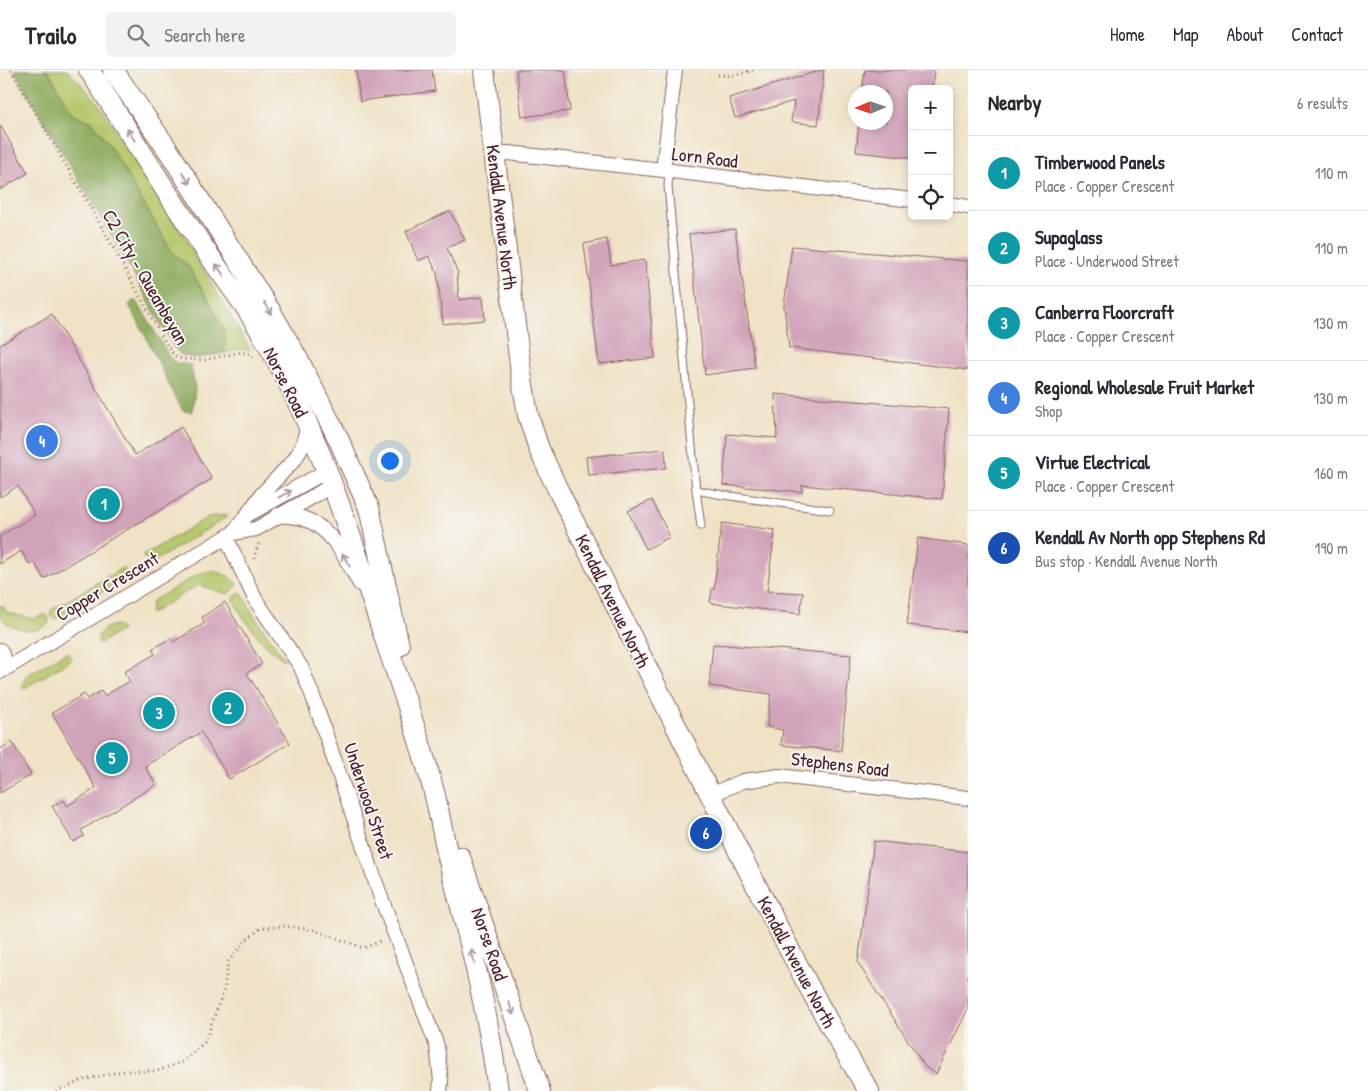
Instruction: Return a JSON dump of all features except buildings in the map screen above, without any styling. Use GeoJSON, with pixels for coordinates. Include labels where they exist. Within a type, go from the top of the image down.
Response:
{"type":"FeatureCollection","features":[{"type":"Feature","properties":{"kind":"main road"},"geometry":{"type":"LineString","coordinates":[[76,70],[103,91]]}},
{"type":"Feature","properties":{"kind":"main road","name":"Norse Road"},"geometry":{"type":"LineString","coordinates":[[89,70],[197,238],[248,310],[284,375],[308,425],[330,478],[359,559],[415,726],[436,797],[462,863],[540,1091]]}},
{"type":"Feature","properties":{"kind":"main road","name":"Norse Road"},"geometry":{"type":"LineString","coordinates":[[113,70],[168,150],[266,304],[300,363],[338,438],[369,508],[415,726]]}},
{"type":"Feature","properties":{"kind":"main road","name":"Kendall Avenue North"},"geometry":{"type":"LineString","coordinates":[[484,70],[521,373],[528,415],[539,449],[793,958],[869,1091]]}},
{"type":"Feature","properties":{"kind":"main road"},"geometry":{"type":"LineString","coordinates":[[330,478],[351,467]]}},
{"type":"Feature","properties":{"kind":"main road","name":"Norse Road"},"geometry":{"type":"LineString","coordinates":[[436,797],[446,850],[483,1001],[498,1091]]}},
{"type":"Feature","properties":{"kind":"street"},"geometry":{"type":"LineString","coordinates":[[666,171],[675,70]]}},
{"type":"Feature","properties":{"kind":"street","name":"Lorn Road"},"geometry":{"type":"LineString","coordinates":[[493,155],[508,154],[908,200]]}},
{"type":"Feature","properties":{"kind":"street"},"geometry":{"type":"LineString","coordinates":[[953,205],[968,207]]}},
{"type":"Feature","properties":{"kind":"street"},"geometry":{"type":"LineString","coordinates":[[247,515],[262,494],[295,459],[302,446],[308,425]]}},
{"type":"Feature","properties":{"kind":"street","name":"Copper Crescent"},"geometry":{"type":"LineString","coordinates":[[230,535],[247,515],[330,478]]}},
{"type":"Feature","properties":{"kind":"street","name":"Copper Crescent"},"geometry":{"type":"LineString","coordinates":[[4,669],[230,535],[256,529],[330,478]]}},
{"type":"Feature","properties":{"kind":"street"},"geometry":{"type":"LineString","coordinates":[[278,515],[297,517],[309,521],[334,540],[378,618]]}},
{"type":"Feature","properties":{"kind":"street","name":"Underwood Street"},"geometry":{"type":"LineString","coordinates":[[230,535],[255,599],[301,667],[326,731],[377,886],[437,1046],[441,1081],[440,1091]]}},
{"type":"Feature","properties":{"kind":"street"},"geometry":{"type":"LineString","coordinates":[[0,650],[4,669]]}},
{"type":"Feature","properties":{"kind":"street","name":"Stephens Road"},"geometry":{"type":"LineString","coordinates":[[710,795],[743,781],[779,776],[968,798]]}},
{"type":"Feature","properties":{"kind":"lane"},"geometry":{"type":"LineString","coordinates":[[666,171],[701,526]]}},
{"type":"Feature","properties":{"kind":"lane"},"geometry":{"type":"LineString","coordinates":[[696,490],[830,510]]}},
{"type":"Feature","properties":{"kind":"path","name":"C2 City - Queanbeyan"},"geometry":{"type":"LineString","coordinates":[[11,70],[174,355],[181,359],[202,360],[238,352],[253,357],[257,363]]}},
{"type":"Feature","properties":{"kind":"path"},"geometry":{"type":"LineString","coordinates":[[718,75],[733,76],[752,70]]}},
{"type":"Feature","properties":{"kind":"path"},"geometry":{"type":"LineString","coordinates":[[254,565],[256,550],[262,540]]}},
{"type":"Feature","properties":{"kind":"path"},"geometry":{"type":"LineString","coordinates":[[56,1091],[86,1079],[124,1071],[157,1071],[182,1062],[205,1042],[224,990],[228,962],[245,941],[261,928],[286,926],[314,930],[364,948],[395,935]]}},
{"type":"Feature","properties":{"kind":"green space"},"geometry":{"type":"Polygon","coordinates":[[[14,70],[48,70],[72,113],[92,122],[107,141],[172,252],[188,266],[208,299],[224,330],[225,345],[223,353],[190,357],[180,354],[175,348],[14,70]]]}},
{"type":"Feature","properties":{"kind":"green space"},"geometry":{"type":"Polygon","coordinates":[[[48,70],[67,70],[96,100],[194,252],[195,258],[250,350],[240,349],[223,353],[225,345],[224,330],[188,266],[172,252],[107,141],[92,122],[72,113],[48,70]]]}},
{"type":"Feature","properties":{"kind":"green space"},"geometry":{"type":"Polygon","coordinates":[[[133,301],[137,301],[168,355],[176,363],[191,365],[195,389],[192,412],[183,411],[176,398],[129,305],[133,301]]]}},
{"type":"Feature","properties":{"kind":"green space"},"geometry":{"type":"Polygon","coordinates":[[[228,516],[153,562],[142,556],[208,517],[228,516]]]}},
{"type":"Feature","properties":{"kind":"green space"},"geometry":{"type":"Polygon","coordinates":[[[124,567],[125,574],[122,580],[56,619],[52,618],[50,615],[51,610],[124,567]]]}},
{"type":"Feature","properties":{"kind":"green space"},"geometry":{"type":"Polygon","coordinates":[[[210,571],[226,575],[238,585],[228,594],[198,585],[150,614],[151,604],[154,600],[199,574],[210,571]]]}},
{"type":"Feature","properties":{"kind":"green space"},"geometry":{"type":"Polygon","coordinates":[[[242,593],[254,616],[285,660],[263,642],[243,616],[234,600],[235,596],[242,593]]]}},
{"type":"Feature","properties":{"kind":"green space"},"geometry":{"type":"Polygon","coordinates":[[[2,605],[8,613],[34,619],[47,615],[49,623],[40,629],[34,630],[11,626],[2,619],[0,606],[2,605]]]}},
{"type":"Feature","properties":{"kind":"green space"},"geometry":{"type":"Polygon","coordinates":[[[115,625],[122,630],[99,644],[98,637],[102,631],[115,625]]]}},
{"type":"Feature","properties":{"kind":"green space"},"geometry":{"type":"Polygon","coordinates":[[[67,652],[72,657],[71,660],[23,689],[26,676],[67,652]]]}},
{"type":"Feature","properties":{"kind":"place","name":"Regional Wholesale Fruit Market"},"geometry":{"type":"Point","coordinates":[42,441]}},
{"type":"Feature","properties":{"kind":"place","name":"Timberwood Panels"},"geometry":{"type":"Point","coordinates":[104,504]}},
{"type":"Feature","properties":{"kind":"place","name":"Supaglass"},"geometry":{"type":"Point","coordinates":[228,708]}},
{"type":"Feature","properties":{"kind":"place","name":"Canberra Floorcraft"},"geometry":{"type":"Point","coordinates":[159,713]}},
{"type":"Feature","properties":{"kind":"place","name":"Virtue Electrical"},"geometry":{"type":"Point","coordinates":[112,758]}},
{"type":"Feature","properties":{"kind":"place","name":"Kendall Av North opp Stephens Rd"},"geometry":{"type":"Point","coordinates":[706,833]}}]}
